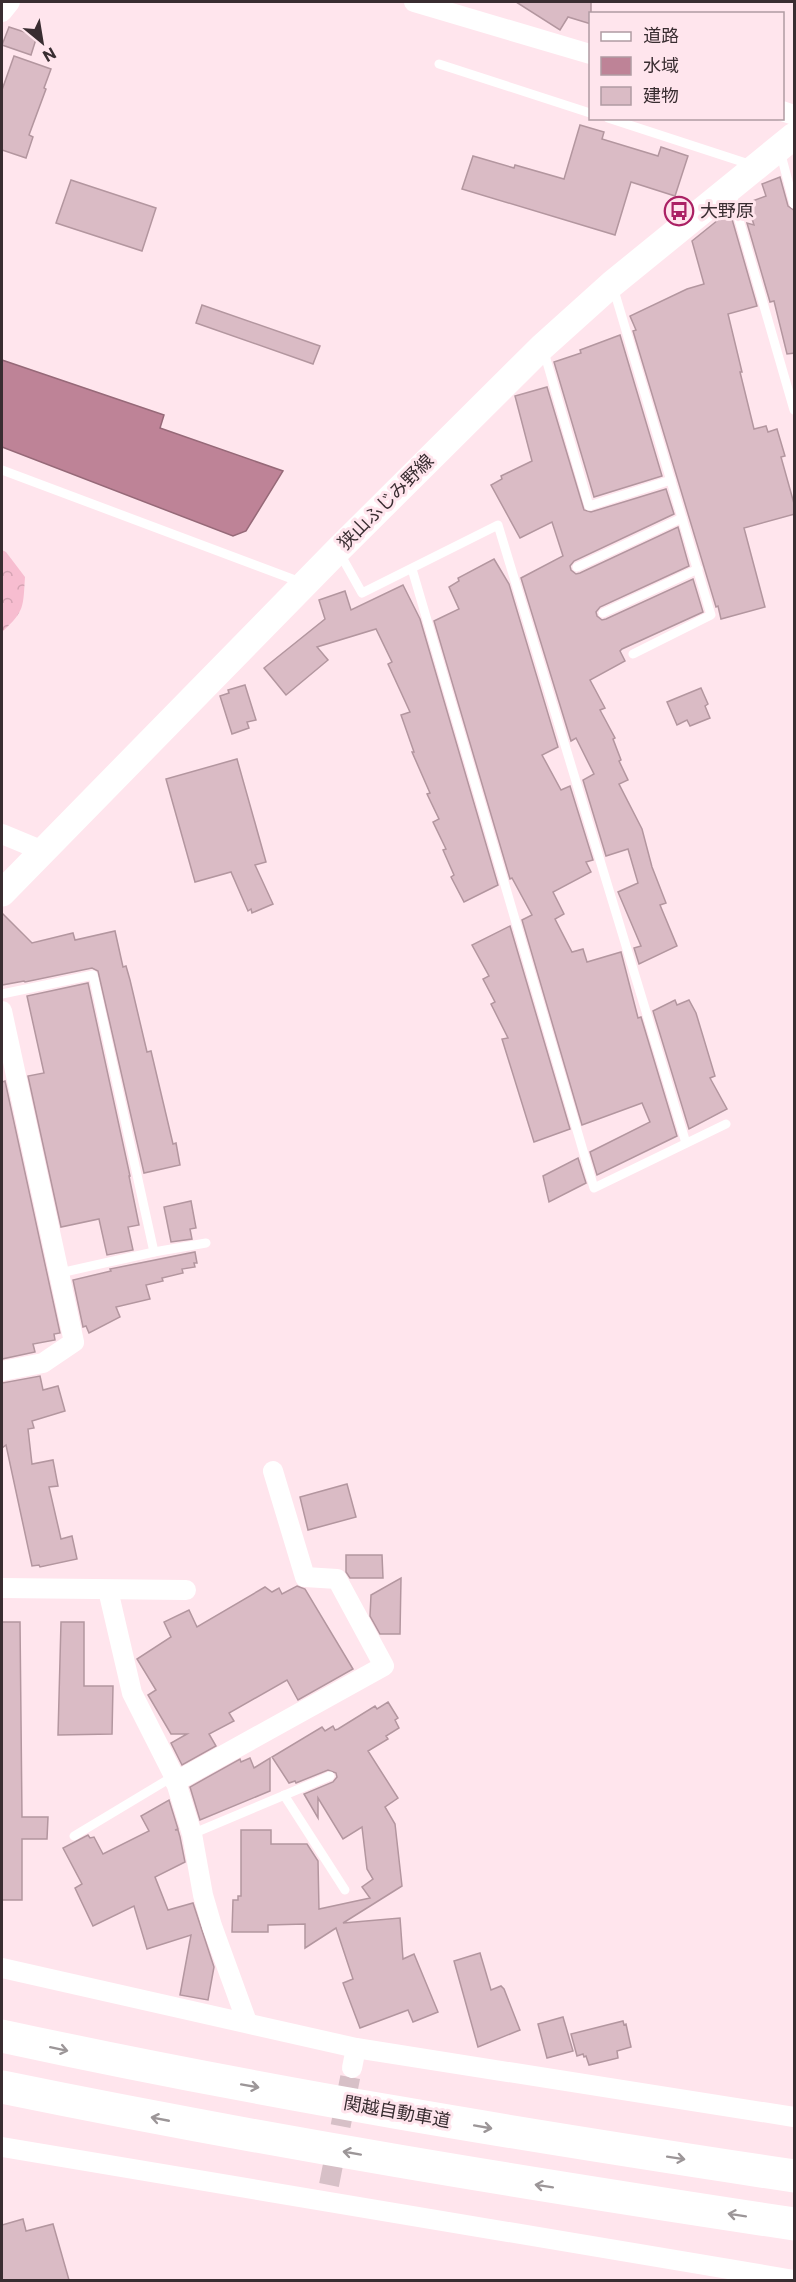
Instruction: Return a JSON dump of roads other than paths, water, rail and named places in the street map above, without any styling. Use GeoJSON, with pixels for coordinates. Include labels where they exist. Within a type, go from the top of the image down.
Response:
{"type":"FeatureCollection","features":[{"type":"Feature","properties":{"kind":"highway","name":"関越自動車道"},"geometry":{"type":"LineString","coordinates":[[2,2036],[129,2064],[536,2137],[795,2176]]}},
{"type":"Feature","properties":{"kind":"highway"},"geometry":{"type":"LineString","coordinates":[[2,2087],[167,2121],[485,2176],[795,2224]]}},
{"type":"Feature","properties":{"kind":"main road","name":"狭山ふじみ野線"},"geometry":{"type":"LineString","coordinates":[[2,893],[338,550],[542,347],[612,284],[787,142]]}},
{"type":"Feature","properties":{"kind":"street"},"geometry":{"type":"LineString","coordinates":[[2,12],[10,2]]}},
{"type":"Feature","properties":{"kind":"street"},"geometry":{"type":"LineString","coordinates":[[414,2],[589,53]]}},
{"type":"Feature","properties":{"kind":"street"},"geometry":{"type":"LineString","coordinates":[[2,834],[43,851]]}},
{"type":"Feature","properties":{"kind":"street"},"geometry":{"type":"LineString","coordinates":[[2,1011],[74,1342],[43,1363],[2,1371]]}},
{"type":"Feature","properties":{"kind":"street"},"geometry":{"type":"LineString","coordinates":[[175,1779],[384,1666],[337,1579],[305,1577],[273,1471]]}},
{"type":"Feature","properties":{"kind":"street"},"geometry":{"type":"LineString","coordinates":[[2,1588],[186,1590]]}},
{"type":"Feature","properties":{"kind":"street"},"geometry":{"type":"LineString","coordinates":[[108,1590],[132,1693],[175,1779],[192,1834],[203,1895],[212,1926],[247,2022]]}},
{"type":"Feature","properties":{"kind":"street"},"geometry":{"type":"LineString","coordinates":[[2,1968],[356,2048],[795,2117]]}},
{"type":"Feature","properties":{"kind":"street"},"geometry":{"type":"LineString","coordinates":[[352,2068],[356,2048]]}},
{"type":"Feature","properties":{"kind":"street"},"geometry":{"type":"LineString","coordinates":[[2,2147],[326,2193],[795,2280]]}},
{"type":"Feature","properties":{"kind":"lane"},"geometry":{"type":"LineString","coordinates":[[439,64],[589,112]]}},
{"type":"Feature","properties":{"kind":"lane"},"geometry":{"type":"LineString","coordinates":[[614,120],[757,167]]}},
{"type":"Feature","properties":{"kind":"lane"},"geometry":{"type":"LineString","coordinates":[[787,142],[795,204]]}},
{"type":"Feature","properties":{"kind":"lane"},"geometry":{"type":"LineString","coordinates":[[730,189],[795,410]]}},
{"type":"Feature","properties":{"kind":"lane"},"geometry":{"type":"LineString","coordinates":[[612,284],[711,615],[633,654]]}},
{"type":"Feature","properties":{"kind":"lane"},"geometry":{"type":"LineString","coordinates":[[542,347],[589,506],[671,480]]}},
{"type":"Feature","properties":{"kind":"lane"},"geometry":{"type":"LineString","coordinates":[[2,470],[306,584]]}},
{"type":"Feature","properties":{"kind":"lane"},"geometry":{"type":"LineString","coordinates":[[577,567],[682,518]]}},
{"type":"Feature","properties":{"kind":"lane"},"geometry":{"type":"LineString","coordinates":[[338,550],[362,593],[498,525],[686,1143]]}},
{"type":"Feature","properties":{"kind":"lane"},"geometry":{"type":"LineString","coordinates":[[412,569],[594,1188],[726,1124]]}},
{"type":"Feature","properties":{"kind":"lane"},"geometry":{"type":"LineString","coordinates":[[603,613],[698,569]]}},
{"type":"Feature","properties":{"kind":"lane"},"geometry":{"type":"LineString","coordinates":[[2,994],[93,975],[153,1252]]}},
{"type":"Feature","properties":{"kind":"lane"},"geometry":{"type":"LineString","coordinates":[[60,1273],[153,1252],[207,1243]]}},
{"type":"Feature","properties":{"kind":"lane"},"geometry":{"type":"LineString","coordinates":[[192,1834],[330,1776]]}},
{"type":"Feature","properties":{"kind":"lane"},"geometry":{"type":"LineString","coordinates":[[74,1836],[175,1779]]}},
{"type":"Feature","properties":{"kind":"lane"},"geometry":{"type":"LineString","coordinates":[[284,1795],[345,1890]]}},
{"type":"Feature","properties":{"kind":"water"},"geometry":{"type":"Polygon","coordinates":[[[2,360],[164,415],[160,428],[283,471],[246,531],[233,536],[2,447],[2,360]]]}},
{"type":"Feature","properties":{"kind":"tunnel"},"geometry":{"type":"LineString","coordinates":[[329,2185],[352,2068]]}},
{"type":"Feature","properties":{"kind":"place","name":"大野原"},"geometry":{"type":"Point","coordinates":[679,211]}}]}
